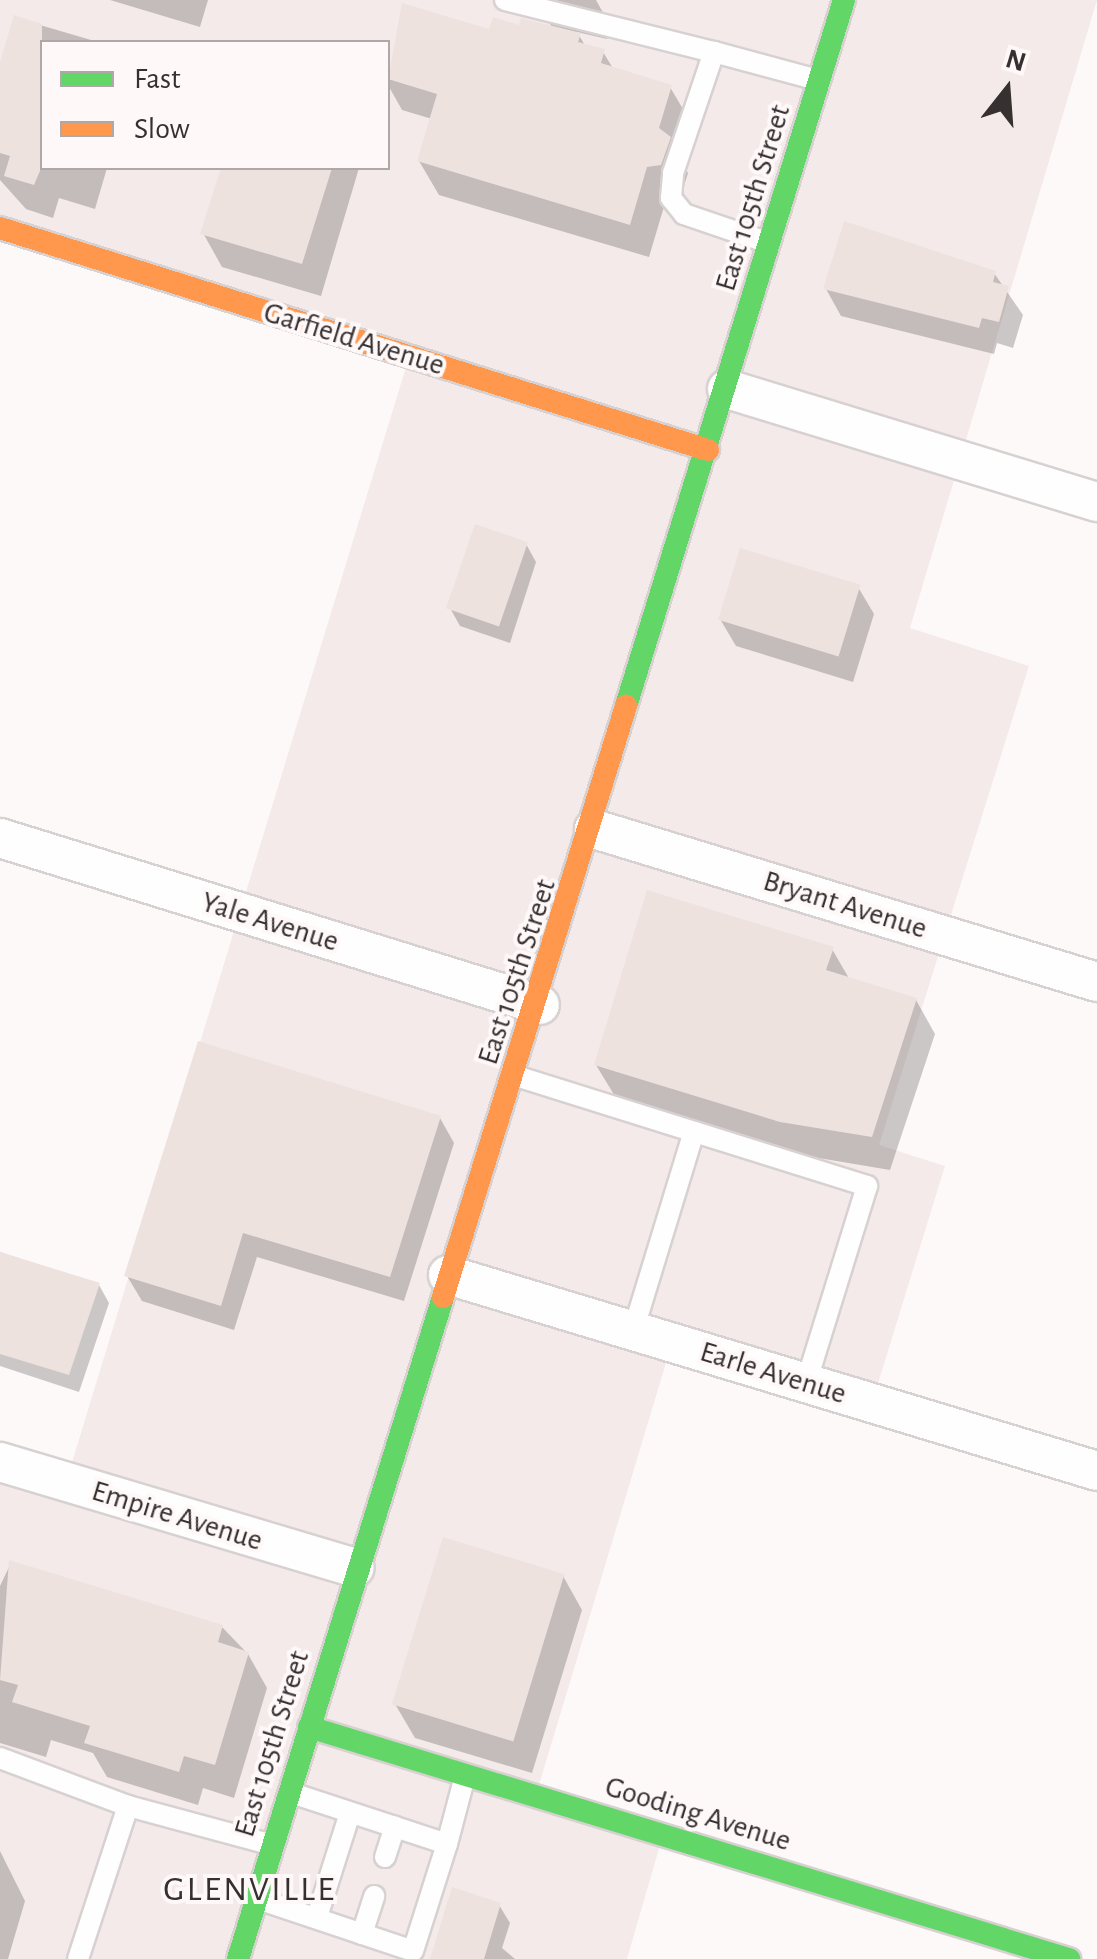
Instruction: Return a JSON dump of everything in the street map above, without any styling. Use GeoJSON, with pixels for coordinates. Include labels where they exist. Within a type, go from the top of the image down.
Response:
{"type":"FeatureCollection","features":[{"type":"Feature","properties":{"kind":"main road","name":"East 105th Street"},"geometry":{"type":"LineString","coordinates":[[238,1959],[355,1568],[448,1275],[540,1005],[844,0]]}},
{"type":"Feature","properties":{"kind":"main road","name":"Garfield Avenue"},"geometry":{"type":"LineString","coordinates":[[0,228],[708,450]]}},
{"type":"Feature","properties":{"kind":"main road","name":"Gooding Avenue"},"geometry":{"type":"LineString","coordinates":[[309,1727],[1070,1959]]}},
{"type":"Feature","properties":{"kind":"street"},"geometry":{"type":"LineString","coordinates":[[727,388],[1097,502]]}},
{"type":"Feature","properties":{"kind":"street","name":"Bryant Avenue"},"geometry":{"type":"LineString","coordinates":[[594,828],[1097,982]]}},
{"type":"Feature","properties":{"kind":"street","name":"Yale Avenue"},"geometry":{"type":"LineString","coordinates":[[0,838],[540,1005]]}},
{"type":"Feature","properties":{"kind":"street","name":"Earle Avenue"},"geometry":{"type":"LineString","coordinates":[[448,1275],[1097,1472]]}},
{"type":"Feature","properties":{"kind":"street","name":"Empire Avenue"},"geometry":{"type":"LineString","coordinates":[[0,1462],[355,1568]]}},
{"type":"Feature","properties":{"kind":"lane"},"geometry":{"type":"LineString","coordinates":[[504,0],[819,80]]}},
{"type":"Feature","properties":{"kind":"lane"},"geometry":{"type":"LineString","coordinates":[[714,52],[672,198],[684,214],[771,243]]}},
{"type":"Feature","properties":{"kind":"lane"},"geometry":{"type":"LineString","coordinates":[[516,1076],[867,1186],[806,1384]]}},
{"type":"Feature","properties":{"kind":"lane"},"geometry":{"type":"LineString","coordinates":[[633,1330],[694,1132]]}},
{"type":"Feature","properties":{"kind":"lane"},"geometry":{"type":"LineString","coordinates":[[0,1758],[128,1806],[273,1846]]}},
{"type":"Feature","properties":{"kind":"lane"},"geometry":{"type":"LineString","coordinates":[[256,1898],[412,1951],[466,1774]]}},
{"type":"Feature","properties":{"kind":"lane"},"geometry":{"type":"LineString","coordinates":[[289,1792],[447,1844]]}},
{"type":"Feature","properties":{"kind":"lane"},"geometry":{"type":"LineString","coordinates":[[78,1959],[128,1806]]}},
{"type":"Feature","properties":{"kind":"lane"},"geometry":{"type":"LineString","coordinates":[[317,1918],[350,1813]]}},
{"type":"Feature","properties":{"kind":"lane"},"geometry":{"type":"LineString","coordinates":[[385,1857],[394,1827]]}},
{"type":"Feature","properties":{"kind":"lane"},"geometry":{"type":"LineString","coordinates":[[362,1934],[374,1896]]}},
{"type":"Feature","properties":{"kind":"shaded area"},"geometry":{"type":"Polygon","coordinates":[[[0,0],[1097,0],[910,628],[1029,666],[879,1145],[945,1166],[872,1403],[672,1343],[536,1795],[663,1835],[627,1959],[0,1959],[0,1462],[66,1482],[409,357],[0,228],[0,0]]]}},
{"type":"Feature","properties":{"kind":"building"},"geometry":{"type":"Polygon","coordinates":[[[402,3],[489,29],[493,17],[519,25],[521,18],[581,33],[578,42],[605,49],[601,63],[672,85],[659,128],[671,137],[661,165],[647,167],[630,225],[417,161],[437,94],[390,80],[402,3]]]}},
{"type":"Feature","properties":{"kind":"building"},"geometry":{"type":"Polygon","coordinates":[[[14,15],[42,24],[40,170],[34,185],[4,176],[10,156],[0,153],[0,62],[14,15]]]}},
{"type":"Feature","properties":{"kind":"building"},"geometry":{"type":"Polygon","coordinates":[[[220,170],[331,170],[302,264],[200,234],[220,170]]]}},
{"type":"Feature","properties":{"kind":"building"},"geometry":{"type":"Polygon","coordinates":[[[844,221],[996,271],[993,282],[1009,286],[999,322],[982,318],[979,328],[823,289],[844,221]]]}},
{"type":"Feature","properties":{"kind":"building"},"geometry":{"type":"Polygon","coordinates":[[[475,524],[528,542],[499,626],[446,608],[475,524]]]}},
{"type":"Feature","properties":{"kind":"building"},"geometry":{"type":"Polygon","coordinates":[[[740,548],[860,585],[839,657],[718,620],[740,548]]]}},
{"type":"Feature","properties":{"kind":"building"},"geometry":{"type":"Polygon","coordinates":[[[647,890],[834,947],[826,970],[917,998],[872,1137],[780,1122],[594,1065],[647,890]]]}},
{"type":"Feature","properties":{"kind":"building"},"geometry":{"type":"Polygon","coordinates":[[[198,1041],[441,1116],[390,1277],[243,1233],[221,1306],[124,1276],[198,1041]]]}},
{"type":"Feature","properties":{"kind":"building"},"geometry":{"type":"Polygon","coordinates":[[[0,1252],[100,1283],[69,1375],[0,1354],[0,1252]]]}},
{"type":"Feature","properties":{"kind":"building"},"geometry":{"type":"Polygon","coordinates":[[[443,1537],[564,1574],[513,1741],[392,1704],[443,1537]]]}},
{"type":"Feature","properties":{"kind":"building"},"geometry":{"type":"Polygon","coordinates":[[[9,1560],[223,1625],[218,1642],[249,1652],[215,1765],[184,1756],[179,1772],[84,1743],[90,1726],[12,1702],[18,1685],[0,1680],[9,1560]]]}},
{"type":"Feature","properties":{"kind":"building"},"geometry":{"type":"Polygon","coordinates":[[[452,1887],[501,1903],[484,1959],[430,1959],[452,1887]]]}},
{"type":"Feature","properties":{"kind":"traffic: fast"},"geometry":{"type":"LineString","coordinates":[[626,706],[844,0]]}},
{"type":"Feature","properties":{"kind":"traffic: fast"},"geometry":{"type":"LineString","coordinates":[[238,1959],[443,1297]]}},
{"type":"Feature","properties":{"kind":"traffic: fast"},"geometry":{"type":"LineString","coordinates":[[309,1727],[1069,1959]]}},
{"type":"Feature","properties":{"kind":"traffic: slow"},"geometry":{"type":"LineString","coordinates":[[0,228],[708,450]]}},
{"type":"Feature","properties":{"kind":"traffic: slow"},"geometry":{"type":"LineString","coordinates":[[443,1297],[626,706]]}},
{"type":"Feature","properties":{"kind":"district","name":"GLENVILLE"},"geometry":{"type":"Point","coordinates":[250,1890]}}]}
